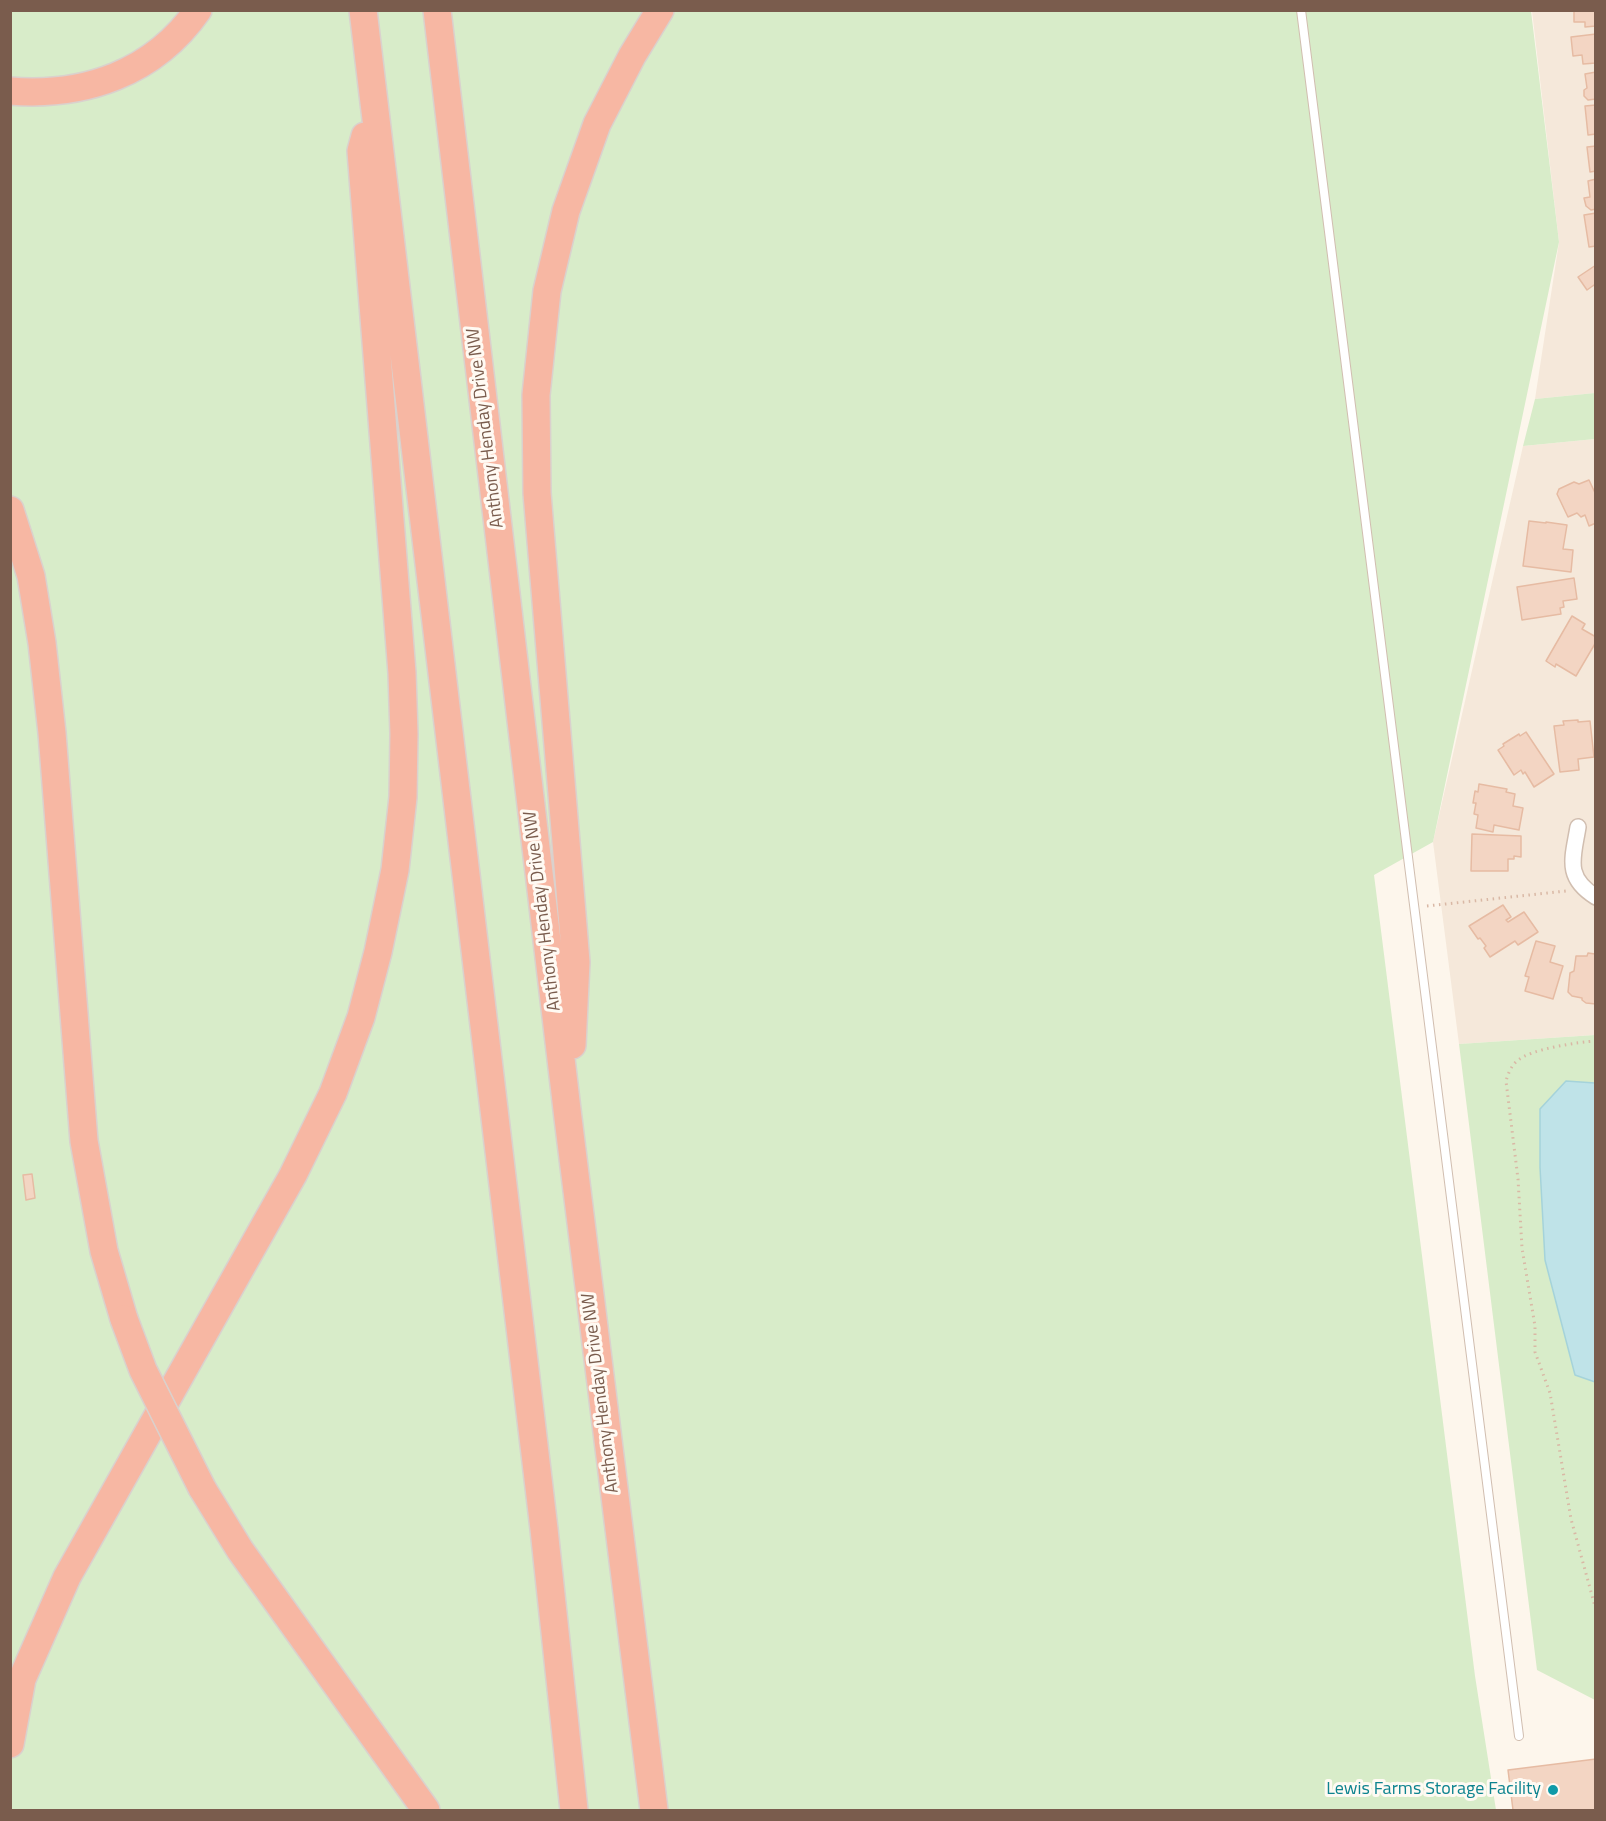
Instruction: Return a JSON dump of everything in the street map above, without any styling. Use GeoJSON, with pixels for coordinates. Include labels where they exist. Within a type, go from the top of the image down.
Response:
{"type":"FeatureCollection","features":[{"type":"Feature","properties":{"kind":"highway"},"geometry":{"type":"LineString","coordinates":[[10,91],[41,93],[88,87],[129,70],[160,50],[187,26],[198,10]]}},
{"type":"Feature","properties":{"kind":"highway"},"geometry":{"type":"LineString","coordinates":[[363,10],[542,1517],[574,1810]]}},
{"type":"Feature","properties":{"kind":"highway","name":"Anthony Henday Drive NW"},"geometry":{"type":"LineString","coordinates":[[437,10],[568,1118],[654,1810]]}},
{"type":"Feature","properties":{"kind":"highway"},"geometry":{"type":"LineString","coordinates":[[568,1118],[576,962],[537,493],[536,395],[547,291],[566,211],[597,124],[660,10]]}},
{"type":"Feature","properties":{"kind":"highway"},"geometry":{"type":"LineString","coordinates":[[10,1744],[22,1679],[67,1577],[293,1175],[333,1093],[361,1017],[378,952],[395,870],[403,797],[404,734],[402,673],[361,151],[373,100]]}},
{"type":"Feature","properties":{"kind":"highway"},"geometry":{"type":"LineString","coordinates":[[10,510],[31,576],[42,643],[52,733],[84,1140],[104,1251],[124,1319],[143,1370],[202,1488],[240,1550],[426,1810]]}},
{"type":"Feature","properties":{"kind":"street"},"geometry":{"type":"LineString","coordinates":[[1578,826],[1573,867],[1576,879],[1589,893]]}},
{"type":"Feature","properties":{"kind":"lane"},"geometry":{"type":"LineString","coordinates":[[1301,10],[1519,1736]]}},
{"type":"Feature","properties":{"kind":"path"},"geometry":{"type":"LineString","coordinates":[[1414,907],[1589,893]]}},
{"type":"Feature","properties":{"kind":"path"},"geometry":{"type":"LineString","coordinates":[[1596,1041],[1573,1043],[1524,1055],[1510,1070],[1506,1082],[1518,1179],[1522,1248],[1535,1326],[1535,1352],[1550,1393],[1571,1519],[1596,1611]]}},
{"type":"Feature","properties":{"kind":"shaded area"},"geometry":{"type":"Polygon","coordinates":[[[1532,11],[1596,11],[1595,393],[1535,399],[1559,242],[1532,11]]]}},
{"type":"Feature","properties":{"kind":"shaded area"},"geometry":{"type":"Polygon","coordinates":[[[1595,439],[1595,1035],[1459,1044],[1433,842],[1523,446],[1595,439]]]}},
{"type":"Feature","properties":{"kind":"green space"},"geometry":{"type":"Polygon","coordinates":[[[11,11],[1531,11],[1559,242],[1433,842],[1374,875],[1475,1676],[1496,1810],[11,1810],[11,11]]]}},
{"type":"Feature","properties":{"kind":"green space"},"geometry":{"type":"Polygon","coordinates":[[[1595,393],[1595,439],[1523,446],[1535,399],[1595,393]]]}},
{"type":"Feature","properties":{"kind":"green space"},"geometry":{"type":"Polygon","coordinates":[[[1595,1035],[1595,1700],[1537,1670],[1459,1044],[1595,1035]]]}},
{"type":"Feature","properties":{"kind":"water"},"geometry":{"type":"Polygon","coordinates":[[[1566,1081],[1595,1083],[1595,1382],[1575,1375],[1545,1260],[1540,1167],[1540,1109],[1566,1081]]]}},
{"type":"Feature","properties":{"kind":"building"},"geometry":{"type":"Polygon","coordinates":[[[1574,10],[1596,10],[1596,26],[1585,27],[1585,22],[1574,22],[1574,10]]]}},
{"type":"Feature","properties":{"kind":"building"},"geometry":{"type":"Polygon","coordinates":[[[1596,34],[1596,63],[1583,64],[1582,55],[1573,56],[1571,37],[1596,34]]]}},
{"type":"Feature","properties":{"kind":"building"},"geometry":{"type":"Polygon","coordinates":[[[1596,72],[1596,99],[1588,100],[1584,96],[1584,90],[1587,88],[1585,74],[1596,72]]]}},
{"type":"Feature","properties":{"kind":"building"},"geometry":{"type":"Polygon","coordinates":[[[1596,105],[1596,134],[1588,135],[1585,106],[1596,105]]]}},
{"type":"Feature","properties":{"kind":"building"},"geometry":{"type":"Polygon","coordinates":[[[1596,146],[1596,171],[1590,172],[1587,147],[1596,146]]]}},
{"type":"Feature","properties":{"kind":"building"},"geometry":{"type":"Polygon","coordinates":[[[1596,179],[1596,209],[1591,210],[1586,206],[1584,198],[1590,197],[1588,181],[1596,179]]]}},
{"type":"Feature","properties":{"kind":"building"},"geometry":{"type":"Polygon","coordinates":[[[1596,213],[1596,246],[1589,247],[1584,215],[1596,213]]]}},
{"type":"Feature","properties":{"kind":"building"},"geometry":{"type":"Polygon","coordinates":[[[1596,265],[1596,288],[1594,285],[1587,290],[1578,277],[1596,265]]]}},
{"type":"Feature","properties":{"kind":"building"},"geometry":{"type":"Polygon","coordinates":[[[1589,480],[1596,495],[1596,523],[1589,526],[1585,515],[1581,517],[1577,513],[1568,517],[1557,494],[1559,489],[1574,482],[1579,484],[1589,480]]]}},
{"type":"Feature","properties":{"kind":"building"},"geometry":{"type":"Polygon","coordinates":[[[1529,521],[1567,525],[1563,549],[1573,550],[1571,572],[1523,566],[1529,521]]]}},
{"type":"Feature","properties":{"kind":"building"},"geometry":{"type":"Polygon","coordinates":[[[1574,578],[1577,599],[1563,601],[1564,607],[1560,608],[1561,614],[1522,620],[1517,587],[1574,578]]]}},
{"type":"Feature","properties":{"kind":"building"},"geometry":{"type":"Polygon","coordinates":[[[1572,616],[1585,624],[1582,629],[1596,637],[1596,642],[1576,676],[1546,661],[1572,616]]]}},
{"type":"Feature","properties":{"kind":"building"},"geometry":{"type":"Polygon","coordinates":[[[1578,720],[1578,722],[1590,721],[1594,757],[1578,759],[1579,770],[1560,772],[1554,726],[1564,725],[1563,721],[1578,720]]]}},
{"type":"Feature","properties":{"kind":"building"},"geometry":{"type":"Polygon","coordinates":[[[1526,732],[1554,774],[1534,787],[1525,772],[1523,774],[1521,770],[1514,775],[1498,750],[1504,746],[1503,744],[1526,732]]]}},
{"type":"Feature","properties":{"kind":"building"},"geometry":{"type":"Polygon","coordinates":[[[1479,784],[1507,789],[1506,792],[1515,794],[1513,806],[1523,808],[1519,830],[1494,825],[1493,832],[1476,828],[1478,815],[1474,814],[1476,803],[1473,803],[1479,784]]]}},
{"type":"Feature","properties":{"kind":"building"},"geometry":{"type":"Polygon","coordinates":[[[1472,834],[1521,836],[1521,857],[1514,856],[1514,859],[1508,859],[1508,871],[1471,871],[1472,834]]]}},
{"type":"Feature","properties":{"kind":"building"},"geometry":{"type":"Polygon","coordinates":[[[1503,905],[1511,917],[1506,920],[1508,922],[1524,912],[1538,932],[1518,945],[1515,941],[1490,957],[1484,948],[1486,946],[1469,926],[1503,905]]]}},
{"type":"Feature","properties":{"kind":"building"},"geometry":{"type":"Polygon","coordinates":[[[1536,941],[1555,946],[1550,962],[1563,966],[1553,999],[1525,991],[1529,977],[1525,976],[1536,941]]]}},
{"type":"Feature","properties":{"kind":"building"},"geometry":{"type":"Polygon","coordinates":[[[1596,947],[1596,1004],[1586,1003],[1582,998],[1572,996],[1568,992],[1570,973],[1574,971],[1576,956],[1595,954],[1596,947]]]}},
{"type":"Feature","properties":{"kind":"building"},"geometry":{"type":"Polygon","coordinates":[[[32,1174],[35,1198],[26,1200],[23,1175],[32,1174]]]}},
{"type":"Feature","properties":{"kind":"building","name":"Lewis Farms Storage Facility"},"geometry":{"type":"Polygon","coordinates":[[[1596,1759],[1596,1810],[1513,1810],[1508,1770],[1596,1759]]]}},
{"type":"Feature","properties":{"kind":"place","name":"Lewis Farms Storage Facility"},"geometry":{"type":"Point","coordinates":[1553,1790]}}]}
